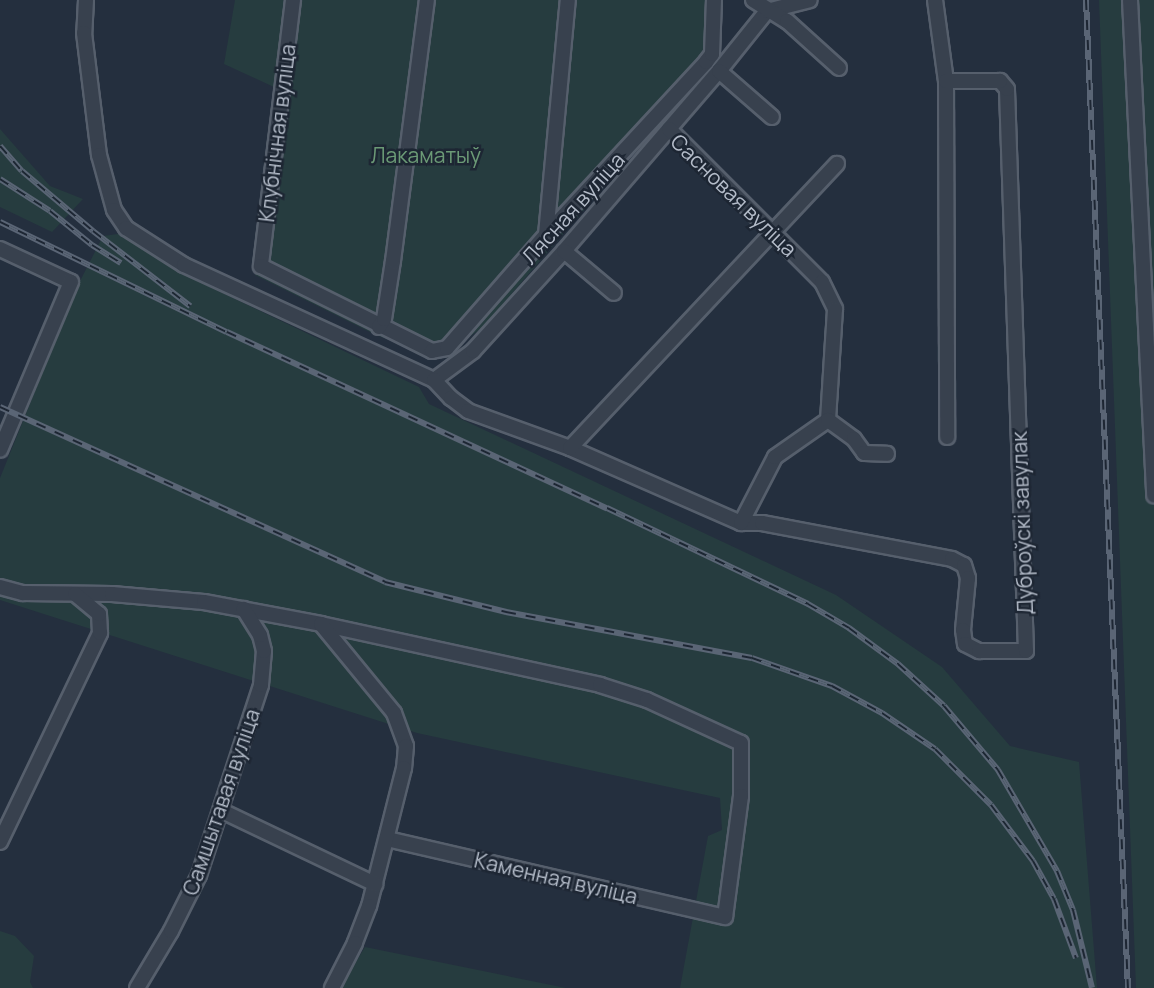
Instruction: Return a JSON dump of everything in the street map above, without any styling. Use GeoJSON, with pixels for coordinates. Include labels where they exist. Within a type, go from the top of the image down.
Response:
{"type":"FeatureCollection","features":[{"type":"Feature","properties":{"kind":"street"},"geometry":{"type":"LineString","coordinates":[[86,0],[84,33],[99,155],[114,210],[126,228],[184,265],[434,380],[450,398],[468,411],[569,448],[741,523],[775,457],[828,420],[854,439],[864,453],[887,454]]}},
{"type":"Feature","properties":{"kind":"street","name":"Клубнічная вуліца"},"geometry":{"type":"LineString","coordinates":[[261,266],[293,0]]}},
{"type":"Feature","properties":{"kind":"street"},"geometry":{"type":"LineString","coordinates":[[379,327],[384,318],[398,224],[427,0]]}},
{"type":"Feature","properties":{"kind":"street"},"geometry":{"type":"LineString","coordinates":[[546,235],[568,0]]}},
{"type":"Feature","properties":{"kind":"street","name":"Лясная вуліца"},"geometry":{"type":"LineString","coordinates":[[261,266],[432,351],[447,348],[546,235],[706,62],[712,54],[714,0]]}},
{"type":"Feature","properties":{"kind":"street"},"geometry":{"type":"LineString","coordinates":[[753,0],[787,21],[839,68]]}},
{"type":"Feature","properties":{"kind":"street"},"geometry":{"type":"LineString","coordinates":[[669,129],[767,11],[810,0]]}},
{"type":"Feature","properties":{"kind":"street"},"geometry":{"type":"LineString","coordinates":[[935,0],[946,81],[947,437]]}},
{"type":"Feature","properties":{"kind":"street"},"geometry":{"type":"LineString","coordinates":[[1130,0],[1154,495]]}},
{"type":"Feature","properties":{"kind":"street"},"geometry":{"type":"LineString","coordinates":[[719,71],[772,117]]}},
{"type":"Feature","properties":{"kind":"street","name":"Дуброўскі завулак"},"geometry":{"type":"LineString","coordinates":[[741,523],[762,523],[952,559],[964,565],[968,578],[963,630],[965,645],[979,651],[1026,651],[1007,89],[1000,81],[946,81]]}},
{"type":"Feature","properties":{"kind":"street","name":"Сасновая вуліца"},"geometry":{"type":"LineString","coordinates":[[434,380],[474,351],[669,129],[772,229],[822,282],[835,309],[828,420]]}},
{"type":"Feature","properties":{"kind":"street"},"geometry":{"type":"LineString","coordinates":[[569,448],[772,229],[836,164]]}},
{"type":"Feature","properties":{"kind":"street"},"geometry":{"type":"LineString","coordinates":[[0,248],[71,282],[0,450]]}},
{"type":"Feature","properties":{"kind":"street"},"geometry":{"type":"LineString","coordinates":[[564,251],[614,293]]}},
{"type":"Feature","properties":{"kind":"street"},"geometry":{"type":"LineString","coordinates":[[0,587],[23,593],[204,602],[321,624],[394,713],[404,735],[404,768],[375,884],[355,943],[332,988]]}},
{"type":"Feature","properties":{"kind":"street"},"geometry":{"type":"LineString","coordinates":[[0,842],[100,633],[99,614],[75,594]]}},
{"type":"Feature","properties":{"kind":"street","name":"Самшытавая вуліца"},"geometry":{"type":"LineString","coordinates":[[136,988],[185,904],[222,811],[265,668],[260,635],[244,609]]}},
{"type":"Feature","properties":{"kind":"street","name":"Каменная вуліца"},"geometry":{"type":"LineString","coordinates":[[321,624],[600,685],[647,700],[741,743],[741,796],[725,917],[387,839]]}},
{"type":"Feature","properties":{"kind":"street"},"geometry":{"type":"LineString","coordinates":[[222,811],[375,884]]}},
{"type":"Feature","properties":{"kind":"green space","name":"Лакаматыў"},"geometry":{"type":"Polygon","coordinates":[[[235,0],[719,0],[715,58],[483,327],[439,359],[376,335],[255,275],[276,88],[224,64],[235,0]]]}},
{"type":"Feature","properties":{"kind":"green space"},"geometry":{"type":"Polygon","coordinates":[[[1099,0],[1154,0],[1154,988],[1136,988],[1099,0]]]}},
{"type":"Feature","properties":{"kind":"green space"},"geometry":{"type":"Polygon","coordinates":[[[0,129],[50,186],[83,199],[52,232],[0,207],[0,129]]]}},
{"type":"Feature","properties":{"kind":"green space"},"geometry":{"type":"Polygon","coordinates":[[[118,234],[183,274],[419,387],[429,404],[836,595],[942,667],[1010,746],[1079,762],[1097,988],[680,988],[708,836],[722,830],[720,798],[417,733],[0,600],[0,478],[78,285],[103,236],[118,234]]]}},
{"type":"Feature","properties":{"kind":"green space"},"geometry":{"type":"Polygon","coordinates":[[[0,931],[15,936],[34,956],[30,982],[33,988],[0,988],[0,931]]]}},
{"type":"Feature","properties":{"kind":"green space"},"geometry":{"type":"Polygon","coordinates":[[[365,947],[566,988],[340,988],[365,947]]]}},
{"type":"Feature","properties":{"kind":"railway"},"geometry":{"type":"LineString","coordinates":[[1086,0],[1128,988]]}},
{"type":"Feature","properties":{"kind":"railway"},"geometry":{"type":"LineString","coordinates":[[0,146],[22,171],[93,231],[190,306]]}},
{"type":"Feature","properties":{"kind":"railway"},"geometry":{"type":"LineString","coordinates":[[0,179],[50,211],[92,245],[121,263]]}},
{"type":"Feature","properties":{"kind":"railway"},"geometry":{"type":"LineString","coordinates":[[0,222],[227,332],[808,604],[849,628],[898,664],[944,706],[998,770],[1057,871],[1073,910],[1092,988]]}},
{"type":"Feature","properties":{"kind":"railway"},"geometry":{"type":"LineString","coordinates":[[0,407],[385,582],[506,612],[752,658],[832,686],[882,713],[935,749],[991,805],[1033,861],[1054,899],[1076,958]]}}]}
